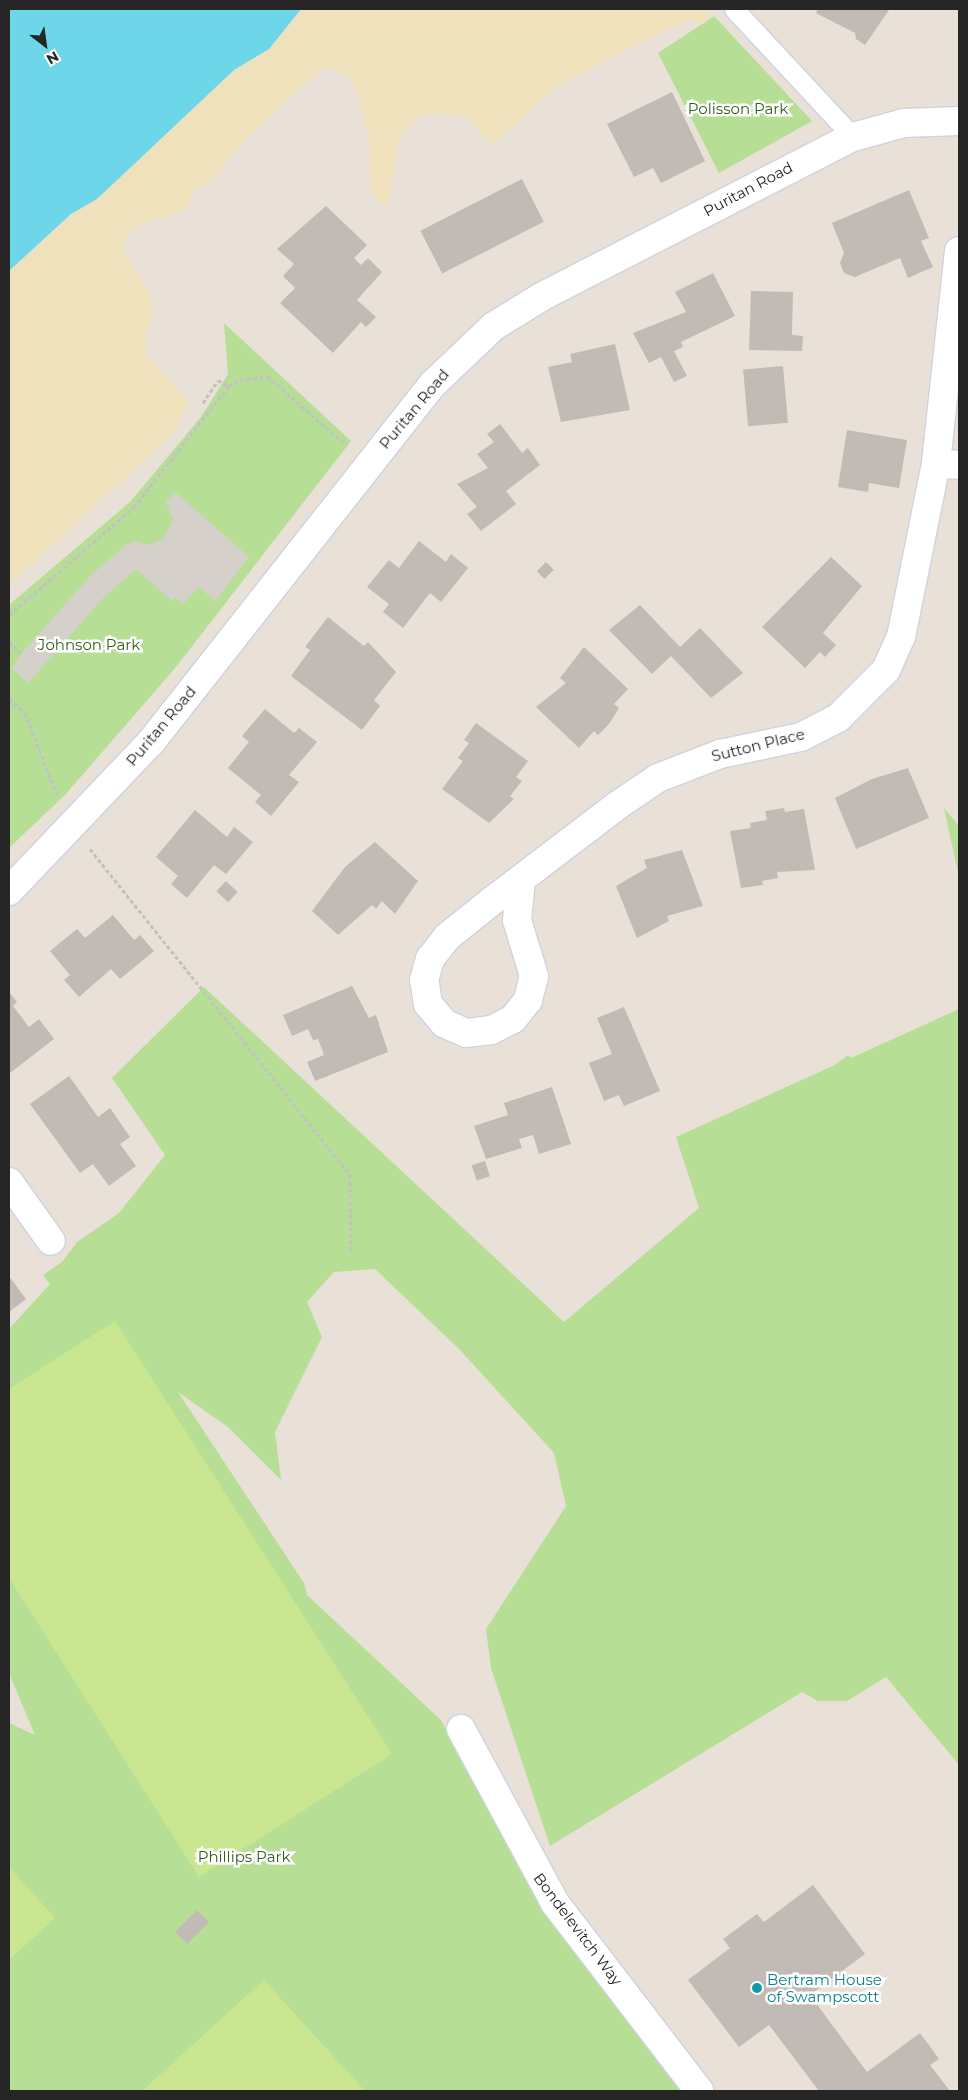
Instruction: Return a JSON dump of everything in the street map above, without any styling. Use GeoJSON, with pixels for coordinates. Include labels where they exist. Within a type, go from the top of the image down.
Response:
{"type":"FeatureCollection","features":[{"type":"Feature","properties":{"kind":"street","name":"Puritan Road"},"geometry":{"type":"LineString","coordinates":[[9,891],[74,825],[151,742],[368,464],[433,384],[494,326],[543,296],[853,137],[904,123],[959,121]]}},
{"type":"Feature","properties":{"kind":"street","name":"Sutton Place"},"geometry":{"type":"LineString","coordinates":[[521,880],[517,920],[534,976],[528,1000],[513,1019],[491,1030],[466,1033],[444,1023],[428,1004],[424,980],[430,959],[447,937],[521,880],[658,778],[720,754],[801,737],[838,718],[864,696],[886,670],[901,637],[947,464],[959,251]]}},
{"type":"Feature","properties":{"kind":"street"},"geometry":{"type":"LineString","coordinates":[[9,1182],[51,1241]]}},
{"type":"Feature","properties":{"kind":"street","name":"Bondelevitch Way"},"geometry":{"type":"LineString","coordinates":[[461,1729],[555,1903],[699,2091]]}},
{"type":"Feature","properties":{"kind":"lane"},"geometry":{"type":"LineString","coordinates":[[734,9],[853,137]]}},
{"type":"Feature","properties":{"kind":"path"},"geometry":{"type":"LineString","coordinates":[[9,615],[134,507],[199,430],[229,386],[268,376],[368,464]]}},
{"type":"Feature","properties":{"kind":"path"},"geometry":{"type":"LineString","coordinates":[[204,403],[218,380],[229,386]]}},
{"type":"Feature","properties":{"kind":"path"},"geometry":{"type":"LineString","coordinates":[[9,641],[21,654]]}},
{"type":"Feature","properties":{"kind":"path"},"geometry":{"type":"LineString","coordinates":[[9,699],[25,713],[74,825],[350,1175],[351,1252]]}},
{"type":"Feature","properties":{"kind":"green space","name":"Polisson Park"},"geometry":{"type":"Polygon","coordinates":[[[714,16],[812,121],[719,173],[658,53],[714,16]]]}},
{"type":"Feature","properties":{"kind":"green space","name":"Johnson Park"},"geometry":{"type":"Polygon","coordinates":[[[224,323],[351,441],[176,667],[65,795],[9,848],[9,605],[130,502],[201,417],[228,374],[224,323]]]}},
{"type":"Feature","properties":{"kind":"green space"},"geometry":{"type":"Polygon","coordinates":[[[944,808],[959,826],[959,877],[944,808]]]}},
{"type":"Feature","properties":{"kind":"green space","name":"Phillips Park"},"geometry":{"type":"Polygon","coordinates":[[[204,987],[564,1322],[699,1208],[676,1137],[835,1065],[848,1055],[851,1058],[959,1009],[959,1765],[886,1677],[847,1701],[818,1701],[802,1692],[550,1846],[491,1668],[486,1629],[566,1506],[554,1453],[460,1350],[375,1269],[334,1272],[307,1302],[322,1337],[275,1432],[281,1480],[228,1427],[178,1392],[304,1583],[307,1595],[441,1720],[537,1901],[681,2091],[9,2091],[9,1723],[35,1735],[9,1673],[9,1329],[50,1284],[43,1275],[62,1262],[77,1242],[119,1213],[165,1155],[112,1078],[204,987]]]}},
{"type":"Feature","properties":{"kind":"green space"},"geometry":{"type":"Polygon","coordinates":[[[115,1321],[392,1754],[199,1877],[9,1578],[9,1389],[115,1321]]]}},
{"type":"Feature","properties":{"kind":"green space"},"geometry":{"type":"Polygon","coordinates":[[[9,1867],[55,1918],[9,1960],[9,1867]]]}},
{"type":"Feature","properties":{"kind":"green space"},"geometry":{"type":"Polygon","coordinates":[[[264,1980],[365,2091],[142,2091],[264,1980]]]}},
{"type":"Feature","properties":{"kind":"sand"},"geometry":{"type":"Polygon","coordinates":[[[301,9],[713,9],[704,24],[691,20],[671,27],[557,86],[492,145],[463,115],[422,114],[400,135],[388,203],[379,204],[370,186],[369,142],[358,94],[347,76],[324,67],[247,138],[212,180],[193,192],[188,209],[139,225],[128,234],[123,249],[150,294],[153,313],[146,335],[147,356],[189,402],[171,436],[9,585],[9,271],[71,214],[97,199],[234,69],[269,49],[301,9]]]}},
{"type":"Feature","properties":{"kind":"shaded area"},"geometry":{"type":"Polygon","coordinates":[[[175,492],[249,557],[215,601],[199,587],[183,604],[175,597],[172,601],[136,569],[103,598],[28,683],[12,668],[21,654],[92,574],[127,544],[135,541],[148,545],[163,539],[173,520],[166,502],[175,492]]]}},
{"type":"Feature","properties":{"kind":"water"},"geometry":{"type":"Polygon","coordinates":[[[9,9],[301,9],[269,49],[234,70],[97,199],[71,214],[9,271],[9,9]]]}},
{"type":"Feature","properties":{"kind":"building"},"geometry":{"type":"Polygon","coordinates":[[[818,9],[895,9],[889,10],[865,45],[856,39],[855,33],[816,13],[818,9]]]}},
{"type":"Feature","properties":{"kind":"building"},"geometry":{"type":"Polygon","coordinates":[[[672,92],[705,161],[661,183],[653,168],[634,177],[607,124],[672,92]]]}},
{"type":"Feature","properties":{"kind":"building"},"geometry":{"type":"Polygon","coordinates":[[[522,179],[544,222],[442,274],[420,231],[522,179]]]}},
{"type":"Feature","properties":{"kind":"building"},"geometry":{"type":"Polygon","coordinates":[[[909,190],[929,238],[921,241],[933,267],[908,278],[900,258],[855,277],[844,273],[840,263],[844,253],[832,223],[909,190]]]}},
{"type":"Feature","properties":{"kind":"building"},"geometry":{"type":"Polygon","coordinates":[[[326,206],[367,245],[354,258],[361,265],[368,258],[382,272],[357,300],[376,317],[366,327],[361,322],[333,353],[280,303],[295,288],[283,276],[294,264],[277,249],[326,206]]]}},
{"type":"Feature","properties":{"kind":"building"},"geometry":{"type":"Polygon","coordinates":[[[713,273],[735,316],[681,342],[683,347],[674,351],[687,376],[674,382],[661,357],[649,363],[633,333],[686,312],[675,292],[713,273]]]}},
{"type":"Feature","properties":{"kind":"building"},"geometry":{"type":"Polygon","coordinates":[[[751,291],[793,292],[792,335],[803,336],[802,351],[749,350],[751,291]]]}},
{"type":"Feature","properties":{"kind":"building"},"geometry":{"type":"Polygon","coordinates":[[[615,344],[630,410],[561,422],[548,367],[572,362],[570,354],[615,344]]]}},
{"type":"Feature","properties":{"kind":"building"},"geometry":{"type":"Polygon","coordinates":[[[783,366],[788,423],[748,426],[743,369],[783,366]]]}},
{"type":"Feature","properties":{"kind":"building"},"geometry":{"type":"Polygon","coordinates":[[[500,424],[522,453],[528,448],[540,465],[506,491],[516,504],[481,531],[467,514],[477,507],[457,484],[488,468],[477,454],[494,442],[487,434],[500,424]]]}},
{"type":"Feature","properties":{"kind":"building"},"geometry":{"type":"Polygon","coordinates":[[[847,430],[907,440],[899,488],[869,483],[868,492],[838,487],[847,430]]]}},
{"type":"Feature","properties":{"kind":"building"},"geometry":{"type":"Polygon","coordinates":[[[419,541],[446,562],[451,554],[468,568],[441,602],[430,593],[403,628],[383,612],[389,604],[367,587],[389,560],[399,568],[419,541]]]}},
{"type":"Feature","properties":{"kind":"building"},"geometry":{"type":"Polygon","coordinates":[[[831,557],[862,586],[823,633],[836,645],[825,657],[820,652],[805,668],[762,627],[831,557]]]}},
{"type":"Feature","properties":{"kind":"building"},"geometry":{"type":"Polygon","coordinates":[[[546,562],[554,570],[545,579],[537,571],[546,562]]]}},
{"type":"Feature","properties":{"kind":"building"},"geometry":{"type":"Polygon","coordinates":[[[640,605],[680,647],[700,628],[743,673],[711,698],[671,656],[652,674],[609,630],[640,605]]]}},
{"type":"Feature","properties":{"kind":"building"},"geometry":{"type":"Polygon","coordinates":[[[328,617],[364,646],[368,642],[396,672],[374,700],[380,706],[362,730],[291,676],[310,650],[305,647],[328,617]]]}},
{"type":"Feature","properties":{"kind":"building"},"geometry":{"type":"Polygon","coordinates":[[[584,647],[628,689],[614,704],[619,708],[609,724],[598,735],[594,731],[579,748],[536,707],[566,683],[560,678],[584,647]]]}},
{"type":"Feature","properties":{"kind":"building"},"geometry":{"type":"Polygon","coordinates":[[[265,709],[294,733],[299,728],[317,742],[289,775],[299,782],[271,816],[255,802],[261,795],[228,768],[249,742],[242,736],[265,709]]]}},
{"type":"Feature","properties":{"kind":"building"},"geometry":{"type":"Polygon","coordinates":[[[476,723],[528,761],[516,777],[522,781],[510,796],[514,799],[489,823],[442,789],[463,761],[458,758],[469,743],[464,740],[476,723]]]}},
{"type":"Feature","properties":{"kind":"building"},"geometry":{"type":"Polygon","coordinates":[[[908,768],[929,818],[856,849],[835,798],[872,779],[908,768]]]}},
{"type":"Feature","properties":{"kind":"building"},"geometry":{"type":"Polygon","coordinates":[[[784,808],[785,812],[804,809],[815,870],[777,872],[778,878],[762,881],[763,885],[741,888],[730,831],[751,828],[750,823],[767,820],[765,811],[784,808]]]}},
{"type":"Feature","properties":{"kind":"building"},"geometry":{"type":"Polygon","coordinates":[[[195,810],[227,837],[234,827],[253,842],[226,874],[214,865],[187,898],[171,884],[178,876],[156,857],[195,810]]]}},
{"type":"Feature","properties":{"kind":"building"},"geometry":{"type":"Polygon","coordinates":[[[375,842],[418,881],[395,914],[382,901],[376,909],[372,905],[338,935],[312,911],[345,867],[375,842]]]}},
{"type":"Feature","properties":{"kind":"building"},"geometry":{"type":"Polygon","coordinates":[[[682,850],[703,906],[667,916],[669,921],[637,938],[616,886],[647,868],[644,860],[682,850]]]}},
{"type":"Feature","properties":{"kind":"building"},"geometry":{"type":"Polygon","coordinates":[[[226,881],[238,892],[228,902],[216,891],[226,881]]]}},
{"type":"Feature","properties":{"kind":"building"},"geometry":{"type":"Polygon","coordinates":[[[113,915],[134,940],[140,935],[154,951],[120,979],[111,969],[79,997],[64,980],[70,975],[50,951],[77,929],[85,938],[113,915]]]}},
{"type":"Feature","properties":{"kind":"building"},"geometry":{"type":"Polygon","coordinates":[[[352,986],[369,1018],[376,1015],[388,1052],[315,1081],[307,1062],[324,1055],[318,1039],[313,1040],[308,1029],[292,1036],[283,1015],[352,986]]]}},
{"type":"Feature","properties":{"kind":"building"},"geometry":{"type":"Polygon","coordinates":[[[9,992],[17,1002],[13,1006],[29,1027],[39,1019],[54,1039],[10,1073],[9,992]]]}},
{"type":"Feature","properties":{"kind":"building"},"geometry":{"type":"Polygon","coordinates":[[[624,1007],[660,1091],[624,1106],[619,1095],[604,1101],[589,1063],[612,1054],[597,1018],[624,1007]]]}},
{"type":"Feature","properties":{"kind":"building"},"geometry":{"type":"Polygon","coordinates":[[[69,1076],[98,1117],[110,1108],[130,1137],[120,1144],[136,1166],[109,1186],[93,1164],[80,1173],[30,1104],[69,1076]]]}},
{"type":"Feature","properties":{"kind":"building"},"geometry":{"type":"Polygon","coordinates":[[[552,1087],[571,1144],[539,1154],[533,1135],[519,1139],[522,1148],[486,1159],[474,1126],[508,1115],[504,1103],[552,1087]]]}},
{"type":"Feature","properties":{"kind":"building"},"geometry":{"type":"Polygon","coordinates":[[[485,1161],[490,1176],[477,1181],[472,1165],[485,1161]]]}},
{"type":"Feature","properties":{"kind":"building"},"geometry":{"type":"Polygon","coordinates":[[[9,1276],[26,1299],[9,1312],[9,1276]]]}},
{"type":"Feature","properties":{"kind":"building","name":"Bertram House of Swampscott"},"geometry":{"type":"Polygon","coordinates":[[[813,1885],[865,1954],[810,1995],[867,2072],[920,2033],[939,2059],[930,2065],[950,2091],[819,2091],[769,2025],[739,2047],[688,1980],[730,1948],[723,1939],[757,1914],[764,1922],[813,1885]]]}},
{"type":"Feature","properties":{"kind":"building"},"geometry":{"type":"Polygon","coordinates":[[[197,1910],[209,1922],[187,1944],[175,1932],[197,1910]]]}},
{"type":"Feature","properties":{"kind":"place","name":"Bertram House of Swampscott"},"geometry":{"type":"Point","coordinates":[757,1988]}}]}
